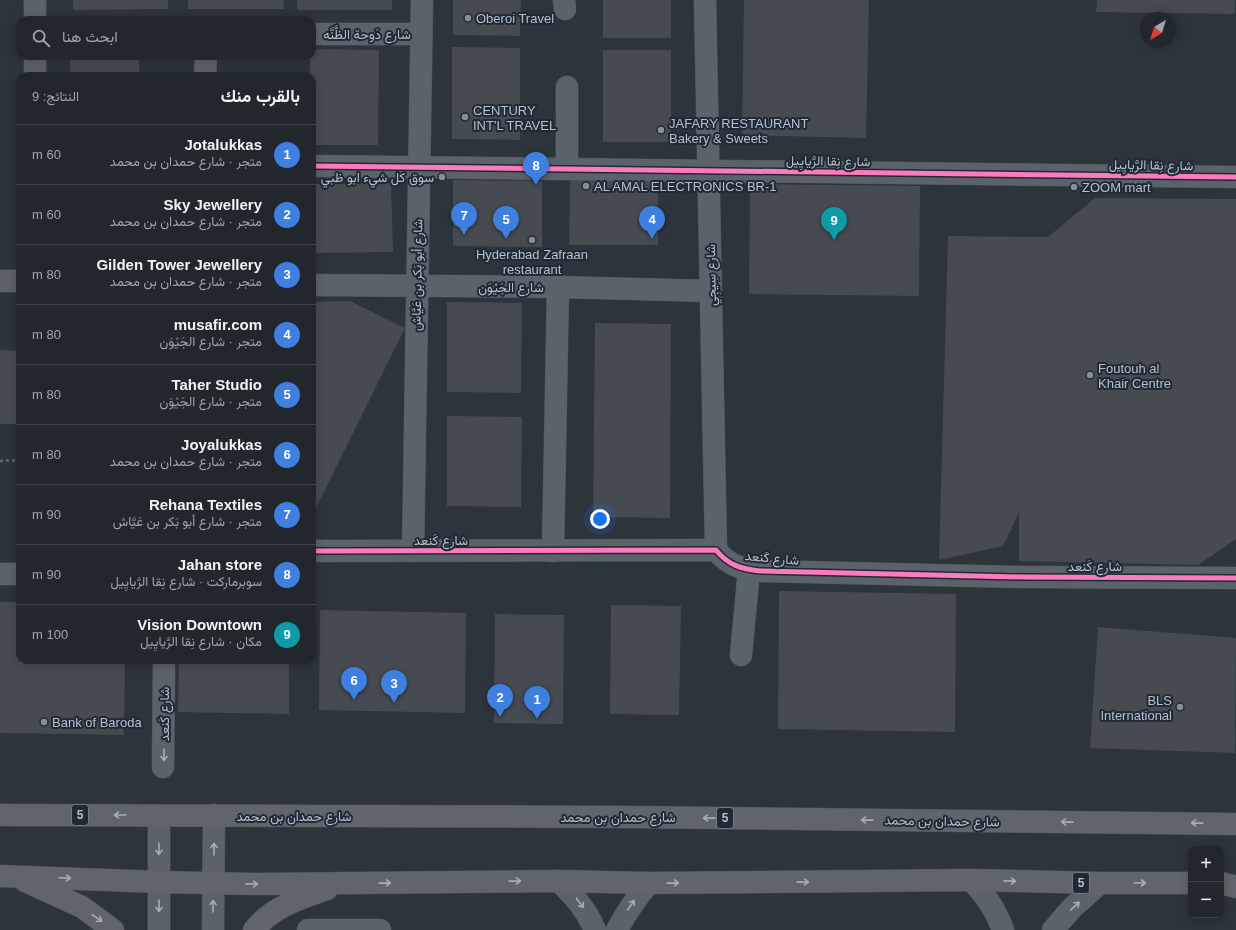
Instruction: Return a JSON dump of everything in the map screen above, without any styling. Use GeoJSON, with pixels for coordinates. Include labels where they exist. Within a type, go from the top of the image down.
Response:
{"type":"FeatureCollection","features":[{"type":"Feature","properties":{"kind":"main road","name":"شارع حمدان بن محمد"},"geometry":{"type":"LineString","coordinates":[[0,815],[629,817],[1236,824]]}},
{"type":"Feature","properties":{"kind":"main road","name":"5"},"geometry":{"type":"LineString","coordinates":[[6,876],[214,883],[559,881],[649,883],[971,880],[1100,883],[1188,883]]}},
{"type":"Feature","properties":{"kind":"main road"},"geometry":{"type":"LineString","coordinates":[[6,876],[48,891],[82,907],[113,930]]}},
{"type":"Feature","properties":{"kind":"main road"},"geometry":{"type":"LineString","coordinates":[[254,930],[264,919],[300,898],[346,883]]}},
{"type":"Feature","properties":{"kind":"main road"},"geometry":{"type":"LineString","coordinates":[[1224,883],[1236,883]]}},
{"type":"Feature","properties":{"kind":"main road"},"geometry":{"type":"LineString","coordinates":[[1224,884],[1236,886]]}},
{"type":"Feature","properties":{"kind":"street"},"geometry":{"type":"LineString","coordinates":[[35,0],[35,16]]}},
{"type":"Feature","properties":{"kind":"street","name":"شارع أبو بَكر بن عَيَّاش"},"geometry":{"type":"LineString","coordinates":[[413,551],[422,0]]}},
{"type":"Feature","properties":{"kind":"street","name":"شارع سِيجِي"},"geometry":{"type":"LineString","coordinates":[[705,0],[716,550]]}},
{"type":"Feature","properties":{"kind":"street","name":"شارع دَوحة الظَّنَّه"},"geometry":{"type":"LineString","coordinates":[[316,34],[421,34]]}},
{"type":"Feature","properties":{"kind":"street"},"geometry":{"type":"LineString","coordinates":[[35,60],[35,72]]}},
{"type":"Feature","properties":{"kind":"street"},"geometry":{"type":"LineString","coordinates":[[205,72],[206,60]]}},
{"type":"Feature","properties":{"kind":"street"},"geometry":{"type":"LineString","coordinates":[[566,87],[567,169]]}},
{"type":"Feature","properties":{"kind":"street"},"geometry":{"type":"LineString","coordinates":[[316,166],[419,167]]}},
{"type":"Feature","properties":{"kind":"street","name":"شارع نِقا الرَّيايِيل"},"geometry":{"type":"LineString","coordinates":[[419,167],[1236,177]]}},
{"type":"Feature","properties":{"kind":"street"},"geometry":{"type":"LineString","coordinates":[[0,281],[16,281]]}},
{"type":"Feature","properties":{"kind":"street","name":"شارع الجَيْوَن"},"geometry":{"type":"LineString","coordinates":[[316,285],[558,287],[711,291]]}},
{"type":"Feature","properties":{"kind":"street"},"geometry":{"type":"LineString","coordinates":[[553,551],[558,287]]}},
{"type":"Feature","properties":{"kind":"street","name":"شارع كَنعد"},"geometry":{"type":"LineString","coordinates":[[316,551],[716,550],[724,560],[749,570],[1023,577],[1236,578]]}},
{"type":"Feature","properties":{"kind":"street"},"geometry":{"type":"LineString","coordinates":[[742,655],[749,570]]}},
{"type":"Feature","properties":{"kind":"street"},"geometry":{"type":"LineString","coordinates":[[0,574],[16,574]]}},
{"type":"Feature","properties":{"kind":"street","name":"شارع كَنعد"},"geometry":{"type":"LineString","coordinates":[[163,767],[164,664]]}},
{"type":"Feature","properties":{"kind":"street"},"geometry":{"type":"LineString","coordinates":[[213,930],[214,815]]}},
{"type":"Feature","properties":{"kind":"street"},"geometry":{"type":"LineString","coordinates":[[159,816],[159,930]]}},
{"type":"Feature","properties":{"kind":"street"},"geometry":{"type":"LineString","coordinates":[[971,880],[992,904],[1003,930]]}},
{"type":"Feature","properties":{"kind":"street"},"geometry":{"type":"LineString","coordinates":[[559,881],[584,909],[595,930]]}},
{"type":"Feature","properties":{"kind":"street"},"geometry":{"type":"LineString","coordinates":[[617,930],[636,898],[649,883]]}},
{"type":"Feature","properties":{"kind":"street"},"geometry":{"type":"LineString","coordinates":[[1053,930],[1071,909],[1100,883]]}},
{"type":"Feature","properties":{"kind":"street"},"geometry":{"type":"LineString","coordinates":[[308,930],[380,930]]}},
{"type":"Feature","properties":{"kind":"path"},"geometry":{"type":"LineString","coordinates":[[0,461],[16,461]]}},
{"type":"Feature","properties":{"kind":"building"},"geometry":{"type":"Polygon","coordinates":[[[73,0],[168,0],[168,9],[73,10],[73,0]]]}},
{"type":"Feature","properties":{"kind":"building"},"geometry":{"type":"Polygon","coordinates":[[[188,0],[283,0],[284,9],[188,9],[188,0]]]}},
{"type":"Feature","properties":{"kind":"building"},"geometry":{"type":"Polygon","coordinates":[[[297,0],[392,0],[392,10],[297,10],[297,0]]]}},
{"type":"Feature","properties":{"kind":"building"},"geometry":{"type":"Polygon","coordinates":[[[453,0],[521,0],[520,36],[453,35],[453,0]]]}},
{"type":"Feature","properties":{"kind":"building"},"geometry":{"type":"Polygon","coordinates":[[[603,0],[671,0],[671,38],[603,38],[603,0]]]}},
{"type":"Feature","properties":{"kind":"building"},"geometry":{"type":"Polygon","coordinates":[[[744,0],[869,0],[866,138],[742,135],[744,0]]]}},
{"type":"Feature","properties":{"kind":"building"},"geometry":{"type":"Polygon","coordinates":[[[1097,0],[1235,0],[1235,14],[1096,12],[1097,0]]]}},
{"type":"Feature","properties":{"kind":"building"},"geometry":{"type":"Polygon","coordinates":[[[452,47],[520,48],[520,140],[452,139],[452,47]]]}},
{"type":"Feature","properties":{"kind":"building"},"geometry":{"type":"Polygon","coordinates":[[[316,49],[379,50],[378,145],[316,145],[316,72],[310,72],[310,60],[316,60],[316,49]]]}},
{"type":"Feature","properties":{"kind":"building"},"geometry":{"type":"Polygon","coordinates":[[[603,50],[671,50],[671,142],[603,142],[603,50]]]}},
{"type":"Feature","properties":{"kind":"building"},"geometry":{"type":"Polygon","coordinates":[[[70,60],[139,60],[139,72],[70,72],[70,60]]]}},
{"type":"Feature","properties":{"kind":"building"},"geometry":{"type":"Polygon","coordinates":[[[570,179],[658,180],[658,245],[569,245],[570,179]]]}},
{"type":"Feature","properties":{"kind":"building"},"geometry":{"type":"Polygon","coordinates":[[[453,180],[542,181],[542,247],[453,246],[453,180]]]}},
{"type":"Feature","properties":{"kind":"building"},"geometry":{"type":"Polygon","coordinates":[[[391,183],[393,252],[316,253],[316,184],[391,183]]]}},
{"type":"Feature","properties":{"kind":"building"},"geometry":{"type":"Polygon","coordinates":[[[750,184],[920,186],[919,296],[749,294],[750,184]]]}},
{"type":"Feature","properties":{"kind":"building","name":"Foutouh al Khair Centre"},"geometry":{"type":"Polygon","coordinates":[[[1095,198],[1236,199],[1236,539],[1198,565],[1019,561],[1019,513],[1003,546],[939,560],[948,236],[1048,237],[1095,198]]]}},
{"type":"Feature","properties":{"kind":"building"},"geometry":{"type":"Polygon","coordinates":[[[350,301],[405,328],[316,508],[316,302],[350,301]]]}},
{"type":"Feature","properties":{"kind":"building"},"geometry":{"type":"Polygon","coordinates":[[[447,302],[522,303],[521,393],[447,392],[447,302]]]}},
{"type":"Feature","properties":{"kind":"building"},"geometry":{"type":"Polygon","coordinates":[[[595,323],[671,324],[670,518],[593,517],[595,323]]]}},
{"type":"Feature","properties":{"kind":"building"},"geometry":{"type":"Polygon","coordinates":[[[0,350],[16,351],[16,424],[0,424],[0,350]]]}},
{"type":"Feature","properties":{"kind":"building"},"geometry":{"type":"Polygon","coordinates":[[[447,416],[522,417],[521,507],[447,506],[447,416]]]}},
{"type":"Feature","properties":{"kind":"building"},"geometry":{"type":"Polygon","coordinates":[[[779,591],[956,594],[955,732],[778,729],[779,591]]]}},
{"type":"Feature","properties":{"kind":"building"},"geometry":{"type":"Polygon","coordinates":[[[0,602],[16,602],[16,664],[125,664],[124,735],[0,733],[0,602]]]}},
{"type":"Feature","properties":{"kind":"building"},"geometry":{"type":"Polygon","coordinates":[[[611,605],[681,606],[679,715],[610,714],[611,605]]]}},
{"type":"Feature","properties":{"kind":"building"},"geometry":{"type":"Polygon","coordinates":[[[320,610],[466,613],[465,713],[319,710],[320,610]]]}},
{"type":"Feature","properties":{"kind":"building"},"geometry":{"type":"Polygon","coordinates":[[[495,614],[564,615],[563,724],[494,723],[495,614]]]}},
{"type":"Feature","properties":{"kind":"building"},"geometry":{"type":"Polygon","coordinates":[[[1098,627],[1236,638],[1235,753],[1090,748],[1098,627]]]}},
{"type":"Feature","properties":{"kind":"building"},"geometry":{"type":"Polygon","coordinates":[[[179,664],[289,664],[289,714],[178,712],[179,664]]]}},
{"type":"Feature","properties":{"kind":"cycle path"},"geometry":{"type":"LineString","coordinates":[[316,166],[1236,177]]}},
{"type":"Feature","properties":{"kind":"cycle path"},"geometry":{"type":"LineString","coordinates":[[316,551],[716,550],[730,563],[747,569],[760,571],[1023,577],[1236,578]]}},
{"type":"Feature","properties":{"kind":"place","name":"Oberoi Travel"},"geometry":{"type":"Point","coordinates":[468,18]}},
{"type":"Feature","properties":{"kind":"place","name":"CENTURY INT'L TRAVEL"},"geometry":{"type":"Point","coordinates":[465,117]}},
{"type":"Feature","properties":{"kind":"place","name":"JAFARY RESTAURANT Bakery & Sweets"},"geometry":{"type":"Point","coordinates":[661,130]}},
{"type":"Feature","properties":{"kind":"place","name":"سوق كل شيء ابو ظبي"},"geometry":{"type":"Point","coordinates":[442,177]}},
{"type":"Feature","properties":{"kind":"place","name":"Jahan store"},"geometry":{"type":"Point","coordinates":[536,185]}},
{"type":"Feature","properties":{"kind":"place","name":"AL AMAL ELECTRONICS BR-1"},"geometry":{"type":"Point","coordinates":[586,186]}},
{"type":"Feature","properties":{"kind":"place","name":"ZOOM mart"},"geometry":{"type":"Point","coordinates":[1074,187]}},
{"type":"Feature","properties":{"kind":"place","name":"Rehana Textiles"},"geometry":{"type":"Point","coordinates":[464,235]}},
{"type":"Feature","properties":{"kind":"place","name":"Taher Studio"},"geometry":{"type":"Point","coordinates":[506,239]}},
{"type":"Feature","properties":{"kind":"place","name":"musafir.com"},"geometry":{"type":"Point","coordinates":[652,239]}},
{"type":"Feature","properties":{"kind":"place","name":"Hyderabad Zafraan restaurant"},"geometry":{"type":"Point","coordinates":[532,240]}},
{"type":"Feature","properties":{"kind":"place","name":"Vision Downtown"},"geometry":{"type":"Point","coordinates":[834,240]}},
{"type":"Feature","properties":{"kind":"place","name":"Foutouh al Khair Centre"},"geometry":{"type":"Point","coordinates":[1090,375]}},
{"type":"Feature","properties":{"kind":"place","name":"Joyalukkas"},"geometry":{"type":"Point","coordinates":[354,700]}},
{"type":"Feature","properties":{"kind":"place","name":"Gilden Tower Jewellery"},"geometry":{"type":"Point","coordinates":[394,703]}},
{"type":"Feature","properties":{"kind":"place","name":"BLS International"},"geometry":{"type":"Point","coordinates":[1180,707]}},
{"type":"Feature","properties":{"kind":"place","name":"Sky Jewellery"},"geometry":{"type":"Point","coordinates":[500,717]}},
{"type":"Feature","properties":{"kind":"place","name":"Jotalukkas"},"geometry":{"type":"Point","coordinates":[537,719]}},
{"type":"Feature","properties":{"kind":"place","name":"Bank of Baroda"},"geometry":{"type":"Point","coordinates":[44,722]}}]}
